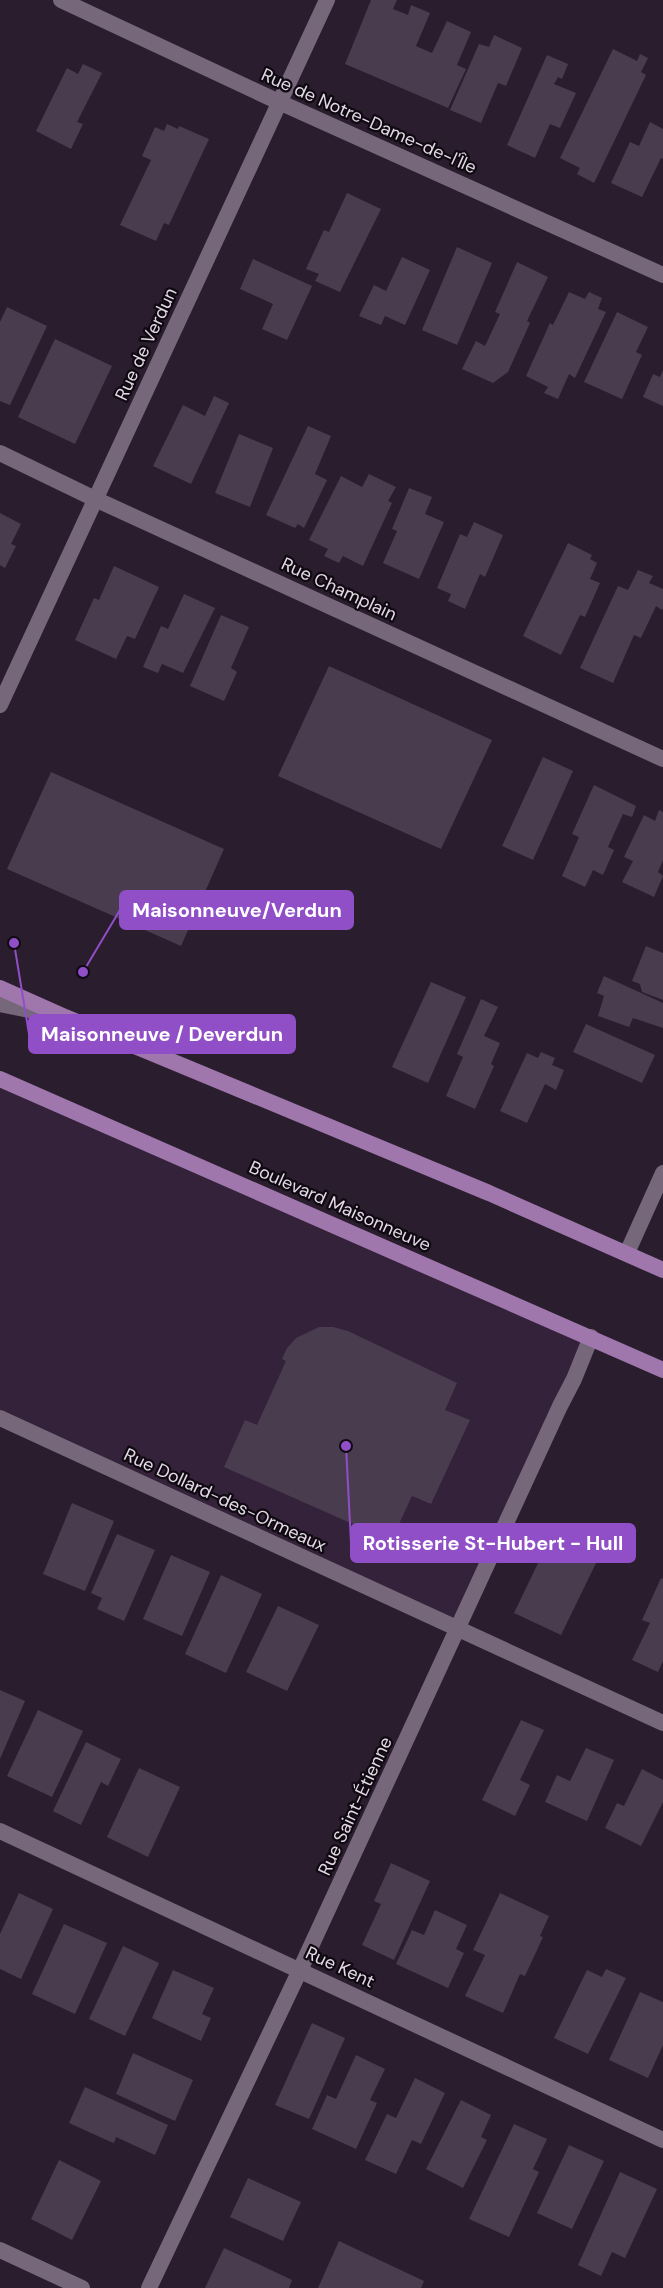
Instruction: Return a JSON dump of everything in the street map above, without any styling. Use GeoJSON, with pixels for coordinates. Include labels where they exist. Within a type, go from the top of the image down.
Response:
{"type":"FeatureCollection","features":[{"type":"Feature","properties":{"kind":"main road"},"geometry":{"type":"LineString","coordinates":[[0,988],[478,1189],[663,1270]]}},
{"type":"Feature","properties":{"kind":"main road","name":"Boulevard Maisonneuve"},"geometry":{"type":"LineString","coordinates":[[0,1079],[663,1370]]}},
{"type":"Feature","properties":{"kind":"street","name":"Rue de Notre-Dame-de-l'Île"},"geometry":{"type":"LineString","coordinates":[[61,0],[279,102],[663,274]]}},
{"type":"Feature","properties":{"kind":"street","name":"Rue de Verdun"},"geometry":{"type":"LineString","coordinates":[[0,705],[327,0]]}},
{"type":"Feature","properties":{"kind":"street","name":"Rue Champlain"},"geometry":{"type":"LineString","coordinates":[[0,453],[95,499],[663,759]]}},
{"type":"Feature","properties":{"kind":"street"},"geometry":{"type":"LineString","coordinates":[[0,1004],[65,1017]]}},
{"type":"Feature","properties":{"kind":"street"},"geometry":{"type":"LineString","coordinates":[[627,1253],[663,1173]]}},
{"type":"Feature","properties":{"kind":"street","name":"Rue Saint-Étienne"},"geometry":{"type":"LineString","coordinates":[[149,2288],[459,1628],[574,1379],[591,1337]]}},
{"type":"Feature","properties":{"kind":"street","name":"Rue Dollard-des-Ormeaux"},"geometry":{"type":"LineString","coordinates":[[0,1418],[663,1723]]}},
{"type":"Feature","properties":{"kind":"street","name":"Rue Kent"},"geometry":{"type":"LineString","coordinates":[[0,1831],[663,2139]]}},
{"type":"Feature","properties":{"kind":"street"},"geometry":{"type":"LineString","coordinates":[[0,2250],[82,2288]]}},
{"type":"Feature","properties":{"kind":"shaded area"},"geometry":{"type":"Polygon","coordinates":[[[0,1079],[591,1337],[459,1628],[0,1418],[0,1079]]]}},
{"type":"Feature","properties":{"kind":"building"},"geometry":{"type":"Polygon","coordinates":[[[371,0],[397,0],[393,9],[408,15],[411,5],[430,13],[416,46],[432,53],[447,21],[471,32],[457,65],[466,69],[448,108],[345,64],[371,0]]]}},
{"type":"Feature","properties":{"kind":"building"},"geometry":{"type":"Polygon","coordinates":[[[494,35],[522,48],[506,86],[498,83],[481,123],[450,110],[479,44],[489,47],[494,35]]]}},
{"type":"Feature","properties":{"kind":"building"},"geometry":{"type":"Polygon","coordinates":[[[613,49],[637,61],[640,54],[648,58],[641,72],[646,75],[594,183],[577,174],[580,168],[560,158],[613,49]]]}},
{"type":"Feature","properties":{"kind":"building"},"geometry":{"type":"Polygon","coordinates":[[[547,55],[568,64],[562,79],[558,77],[554,84],[576,93],[560,128],[550,124],[535,158],[507,145],[547,55]]]}},
{"type":"Feature","properties":{"kind":"building"},"geometry":{"type":"Polygon","coordinates":[[[83,64],[102,73],[77,122],[83,124],[71,149],[36,131],[67,68],[78,74],[83,64]]]}},
{"type":"Feature","properties":{"kind":"building"},"geometry":{"type":"Polygon","coordinates":[[[650,122],[663,129],[663,159],[661,158],[642,197],[611,183],[630,142],[639,146],[650,122]]]}},
{"type":"Feature","properties":{"kind":"building"},"geometry":{"type":"Polygon","coordinates":[[[167,124],[178,129],[179,126],[209,139],[169,225],[164,223],[156,241],[120,225],[151,160],[142,156],[155,127],[164,131],[167,124]]]}},
{"type":"Feature","properties":{"kind":"building"},"geometry":{"type":"Polygon","coordinates":[[[347,193],[381,209],[340,292],[315,281],[319,274],[306,269],[324,230],[329,232],[347,193]]]}},
{"type":"Feature","properties":{"kind":"building"},"geometry":{"type":"Polygon","coordinates":[[[457,247],[492,263],[457,345],[422,330],[457,247]]]}},
{"type":"Feature","properties":{"kind":"building"},"geometry":{"type":"Polygon","coordinates":[[[402,257],[430,270],[405,325],[385,316],[381,325],[359,316],[374,285],[386,291],[402,257]]]}},
{"type":"Feature","properties":{"kind":"building"},"geometry":{"type":"Polygon","coordinates":[[[253,259],[312,286],[287,340],[262,329],[273,304],[240,289],[253,259]]]}},
{"type":"Feature","properties":{"kind":"building"},"geometry":{"type":"Polygon","coordinates":[[[517,262],[548,277],[527,321],[530,323],[508,372],[493,383],[462,369],[476,341],[485,346],[500,314],[495,312],[517,262]]]}},
{"type":"Feature","properties":{"kind":"building"},"geometry":{"type":"Polygon","coordinates":[[[569,292],[585,299],[589,292],[602,298],[598,309],[606,312],[575,378],[569,374],[558,399],[544,393],[548,387],[526,376],[550,323],[553,325],[569,292]]]}},
{"type":"Feature","properties":{"kind":"building"},"geometry":{"type":"Polygon","coordinates":[[[7,307],[47,326],[10,405],[0,401],[0,322],[7,307]]]}},
{"type":"Feature","properties":{"kind":"building"},"geometry":{"type":"Polygon","coordinates":[[[617,312],[648,327],[636,352],[642,355],[622,399],[584,382],[617,312]]]}},
{"type":"Feature","properties":{"kind":"building"},"geometry":{"type":"Polygon","coordinates":[[[55,339],[112,366],[75,444],[18,417],[55,339]]]}},
{"type":"Feature","properties":{"kind":"building"},"geometry":{"type":"Polygon","coordinates":[[[663,370],[663,406],[643,397],[653,374],[660,377],[663,370]]]}},
{"type":"Feature","properties":{"kind":"building"},"geometry":{"type":"Polygon","coordinates":[[[214,396],[229,403],[191,484],[153,466],[183,405],[205,416],[214,396]]]}},
{"type":"Feature","properties":{"kind":"building"},"geometry":{"type":"Polygon","coordinates":[[[308,426],[331,436],[315,474],[327,480],[304,528],[298,524],[295,528],[266,515],[308,426]]]}},
{"type":"Feature","properties":{"kind":"building"},"geometry":{"type":"Polygon","coordinates":[[[239,434],[273,448],[250,507],[215,493],[239,434]]]}},
{"type":"Feature","properties":{"kind":"building"},"geometry":{"type":"Polygon","coordinates":[[[369,474],[396,487],[388,501],[392,503],[363,566],[343,556],[339,563],[324,556],[328,549],[309,540],[341,476],[362,487],[369,474]]]}},
{"type":"Feature","properties":{"kind":"building"},"geometry":{"type":"Polygon","coordinates":[[[409,488],[432,497],[425,514],[444,522],[419,579],[383,563],[397,531],[392,529],[409,488]]]}},
{"type":"Feature","properties":{"kind":"building"},"geometry":{"type":"Polygon","coordinates":[[[0,513],[21,524],[11,544],[16,546],[5,568],[0,565],[0,513]]]}},
{"type":"Feature","properties":{"kind":"building"},"geometry":{"type":"Polygon","coordinates":[[[474,522],[503,535],[485,577],[480,574],[465,609],[448,601],[451,594],[437,588],[460,534],[467,537],[474,522]]]}},
{"type":"Feature","properties":{"kind":"building"},"geometry":{"type":"Polygon","coordinates":[[[568,543],[592,555],[590,559],[597,563],[590,579],[600,583],[585,617],[580,615],[561,655],[523,636],[568,543]]]}},
{"type":"Feature","properties":{"kind":"building"},"geometry":{"type":"Polygon","coordinates":[[[114,566],[159,587],[135,639],[127,636],[116,659],[75,640],[94,598],[99,600],[114,566]]]}},
{"type":"Feature","properties":{"kind":"building"},"geometry":{"type":"Polygon","coordinates":[[[638,570],[653,576],[649,583],[663,589],[663,608],[662,610],[656,606],[641,638],[634,635],[613,683],[580,668],[618,586],[628,590],[638,570]]]}},
{"type":"Feature","properties":{"kind":"building"},"geometry":{"type":"Polygon","coordinates":[[[184,594],[215,608],[183,673],[162,664],[158,673],[143,667],[161,626],[168,629],[184,594]]]}},
{"type":"Feature","properties":{"kind":"building"},"geometry":{"type":"Polygon","coordinates":[[[221,615],[249,627],[231,668],[237,672],[224,701],[190,686],[221,615]]]}},
{"type":"Feature","properties":{"kind":"building"},"geometry":{"type":"Polygon","coordinates":[[[329,666],[492,740],[441,849],[278,776],[329,666]]]}},
{"type":"Feature","properties":{"kind":"building"},"geometry":{"type":"Polygon","coordinates":[[[543,757],[573,771],[533,860],[502,846],[543,757]]]}},
{"type":"Feature","properties":{"kind":"building"},"geometry":{"type":"Polygon","coordinates":[[[51,772],[224,849],[181,946],[7,869],[51,772]]]}},
{"type":"Feature","properties":{"kind":"building"},"geometry":{"type":"Polygon","coordinates":[[[594,785],[636,806],[632,817],[623,814],[608,847],[614,850],[603,875],[593,870],[585,887],[562,876],[579,837],[572,834],[594,785]]]}},
{"type":"Feature","properties":{"kind":"building"},"geometry":{"type":"Polygon","coordinates":[[[659,810],[663,812],[663,860],[658,872],[663,876],[654,897],[622,882],[633,861],[624,857],[644,815],[655,821],[659,810]]]}},
{"type":"Feature","properties":{"kind":"building"},"geometry":{"type":"Polygon","coordinates":[[[646,946],[663,953],[663,1000],[642,992],[640,984],[632,981],[646,946]]]}},
{"type":"Feature","properties":{"kind":"building"},"geometry":{"type":"Polygon","coordinates":[[[604,976],[663,1003],[663,1028],[633,1018],[629,1027],[598,1016],[604,996],[597,993],[604,976]]]}},
{"type":"Feature","properties":{"kind":"building"},"geometry":{"type":"Polygon","coordinates":[[[431,982],[466,997],[428,1083],[392,1067],[431,982]]]}},
{"type":"Feature","properties":{"kind":"building"},"geometry":{"type":"Polygon","coordinates":[[[481,999],[498,1007],[484,1036],[500,1043],[491,1064],[494,1066],[475,1109],[446,1096],[463,1057],[457,1054],[481,999]]]}},
{"type":"Feature","properties":{"kind":"building"},"geometry":{"type":"Polygon","coordinates":[[[586,1024],[655,1055],[642,1083],[573,1052],[586,1024]]]}},
{"type":"Feature","properties":{"kind":"building"},"geometry":{"type":"Polygon","coordinates":[[[541,1052],[555,1058],[552,1065],[564,1070],[556,1090],[545,1084],[527,1123],[500,1111],[527,1053],[538,1058],[541,1052]]]}},
{"type":"Feature","properties":{"kind":"building"},"geometry":{"type":"Polygon","coordinates":[[[319,1327],[333,1327],[348,1331],[457,1383],[445,1410],[470,1420],[431,1504],[412,1496],[391,1541],[224,1467],[245,1420],[257,1425],[286,1361],[282,1359],[287,1348],[296,1338],[319,1327]]]}},
{"type":"Feature","properties":{"kind":"building"},"geometry":{"type":"Polygon","coordinates":[[[72,1503],[114,1521],[85,1591],[43,1574],[72,1503]]]}},
{"type":"Feature","properties":{"kind":"building"},"geometry":{"type":"Polygon","coordinates":[[[117,1534],[155,1550],[124,1621],[97,1609],[102,1598],[91,1593],[117,1534]]]}},
{"type":"Feature","properties":{"kind":"building"},"geometry":{"type":"Polygon","coordinates":[[[552,1534],[599,1557],[561,1635],[514,1613],[552,1534]]]}},
{"type":"Feature","properties":{"kind":"building"},"geometry":{"type":"Polygon","coordinates":[[[171,1555],[210,1572],[182,1636],[143,1619],[171,1555]]]}},
{"type":"Feature","properties":{"kind":"building"},"geometry":{"type":"Polygon","coordinates":[[[221,1575],[262,1594],[226,1673],[185,1654],[221,1575]]]}},
{"type":"Feature","properties":{"kind":"building"},"geometry":{"type":"Polygon","coordinates":[[[661,1578],[663,1579],[663,1661],[658,1672],[632,1660],[650,1623],[642,1620],[661,1578]]]}},
{"type":"Feature","properties":{"kind":"building"},"geometry":{"type":"Polygon","coordinates":[[[278,1606],[319,1625],[287,1691],[246,1672],[278,1606]]]}},
{"type":"Feature","properties":{"kind":"building"},"geometry":{"type":"Polygon","coordinates":[[[0,1690],[25,1701],[0,1759],[0,1690]]]}},
{"type":"Feature","properties":{"kind":"building"},"geometry":{"type":"Polygon","coordinates":[[[38,1710],[83,1731],[52,1797],[7,1776],[38,1710]]]}},
{"type":"Feature","properties":{"kind":"building"},"geometry":{"type":"Polygon","coordinates":[[[521,1720],[544,1730],[520,1780],[530,1785],[515,1816],[482,1800],[521,1720]]]}},
{"type":"Feature","properties":{"kind":"building"},"geometry":{"type":"Polygon","coordinates":[[[86,1742],[121,1759],[108,1786],[101,1782],[81,1825],[53,1811],[86,1742]]]}},
{"type":"Feature","properties":{"kind":"building"},"geometry":{"type":"Polygon","coordinates":[[[586,1748],[614,1760],[587,1821],[545,1802],[557,1775],[570,1781],[586,1748]]]}},
{"type":"Feature","properties":{"kind":"building"},"geometry":{"type":"Polygon","coordinates":[[[139,1768],[180,1787],[148,1857],[107,1837],[139,1768]]]}},
{"type":"Feature","properties":{"kind":"building"},"geometry":{"type":"Polygon","coordinates":[[[642,1769],[663,1780],[663,1802],[641,1846],[605,1828],[617,1803],[624,1806],[642,1769]]]}},
{"type":"Feature","properties":{"kind":"building"},"geometry":{"type":"Polygon","coordinates":[[[391,1863],[430,1881],[394,1960],[362,1945],[381,1904],[374,1901],[391,1863]]]}},
{"type":"Feature","properties":{"kind":"building"},"geometry":{"type":"Polygon","coordinates":[[[19,1893],[53,1909],[21,1979],[0,1969],[0,1934],[19,1893]]]}},
{"type":"Feature","properties":{"kind":"building"},"geometry":{"type":"Polygon","coordinates":[[[500,1893],[549,1916],[540,1936],[543,1937],[525,1976],[520,1974],[503,2013],[465,1996],[485,1955],[473,1950],[500,1893]]]}},
{"type":"Feature","properties":{"kind":"building"},"geometry":{"type":"Polygon","coordinates":[[[435,1910],[467,1925],[456,1949],[464,1953],[448,1988],[396,1964],[412,1930],[424,1935],[435,1910]]]}},
{"type":"Feature","properties":{"kind":"building"},"geometry":{"type":"Polygon","coordinates":[[[64,1924],[107,1943],[75,2014],[32,1994],[64,1924]]]}},
{"type":"Feature","properties":{"kind":"building"},"geometry":{"type":"Polygon","coordinates":[[[123,1946],[159,1963],[125,2036],[89,2019],[123,1946]]]}},
{"type":"Feature","properties":{"kind":"building"},"geometry":{"type":"Polygon","coordinates":[[[606,1969],[626,1978],[588,2054],[554,2038],[587,1970],[602,1977],[606,1969]]]}},
{"type":"Feature","properties":{"kind":"building"},"geometry":{"type":"Polygon","coordinates":[[[173,1970],[214,1988],[202,2014],[211,2018],[201,2041],[152,2018],[173,1970]]]}},
{"type":"Feature","properties":{"kind":"building"},"geometry":{"type":"Polygon","coordinates":[[[640,1992],[663,2002],[663,2045],[648,2078],[609,2060],[640,1992]]]}},
{"type":"Feature","properties":{"kind":"building"},"geometry":{"type":"Polygon","coordinates":[[[312,2023],[345,2038],[309,2119],[275,2105],[312,2023]]]}},
{"type":"Feature","properties":{"kind":"building"},"geometry":{"type":"Polygon","coordinates":[[[133,2053],[193,2080],[175,2121],[116,2094],[133,2053]]]}},
{"type":"Feature","properties":{"kind":"building"},"geometry":{"type":"Polygon","coordinates":[[[356,2055],[385,2069],[370,2100],[377,2103],[356,2149],[312,2129],[327,2095],[336,2099],[356,2055]]]}},
{"type":"Feature","properties":{"kind":"building"},"geometry":{"type":"Polygon","coordinates":[[[415,2078],[445,2093],[421,2144],[412,2140],[396,2174],[365,2160],[387,2114],[396,2118],[415,2078]]]}},
{"type":"Feature","properties":{"kind":"building"},"geometry":{"type":"Polygon","coordinates":[[[85,2087],[168,2125],[155,2155],[116,2137],[114,2143],[69,2123],[85,2087]]]}},
{"type":"Feature","properties":{"kind":"building"},"geometry":{"type":"Polygon","coordinates":[[[461,2100],[491,2115],[481,2137],[487,2140],[463,2188],[426,2169],[461,2100]]]}},
{"type":"Feature","properties":{"kind":"building"},"geometry":{"type":"Polygon","coordinates":[[[514,2124],[547,2139],[533,2169],[539,2172],[509,2237],[469,2219],[514,2124]]]}},
{"type":"Feature","properties":{"kind":"building"},"geometry":{"type":"Polygon","coordinates":[[[569,2145],[604,2161],[572,2229],[537,2213],[569,2145]]]}},
{"type":"Feature","properties":{"kind":"building"},"geometry":{"type":"Polygon","coordinates":[[[59,2160],[101,2181],[72,2240],[31,2219],[59,2160]]]}},
{"type":"Feature","properties":{"kind":"building"},"geometry":{"type":"Polygon","coordinates":[[[620,2172],[657,2189],[625,2258],[612,2252],[601,2276],[578,2265],[620,2172]]]}},
{"type":"Feature","properties":{"kind":"building"},"geometry":{"type":"Polygon","coordinates":[[[248,2178],[301,2202],[283,2241],[230,2217],[248,2178]]]}},
{"type":"Feature","properties":{"kind":"building"},"geometry":{"type":"Polygon","coordinates":[[[339,2241],[424,2281],[421,2288],[318,2288],[339,2241]]]}},
{"type":"Feature","properties":{"kind":"building"},"geometry":{"type":"Polygon","coordinates":[[[224,2248],[292,2280],[289,2288],[205,2288],[224,2248]]]}},
{"type":"Feature","properties":{"kind":"place","name":"Maisonneuve / Deverdun"},"geometry":{"type":"Point","coordinates":[14,943]}},
{"type":"Feature","properties":{"kind":"place","name":"Maisonneuve/Verdun"},"geometry":{"type":"Point","coordinates":[83,972]}},
{"type":"Feature","properties":{"kind":"place","name":"Rotisserie St-Hubert - Hull"},"geometry":{"type":"Point","coordinates":[346,1446]}}]}
